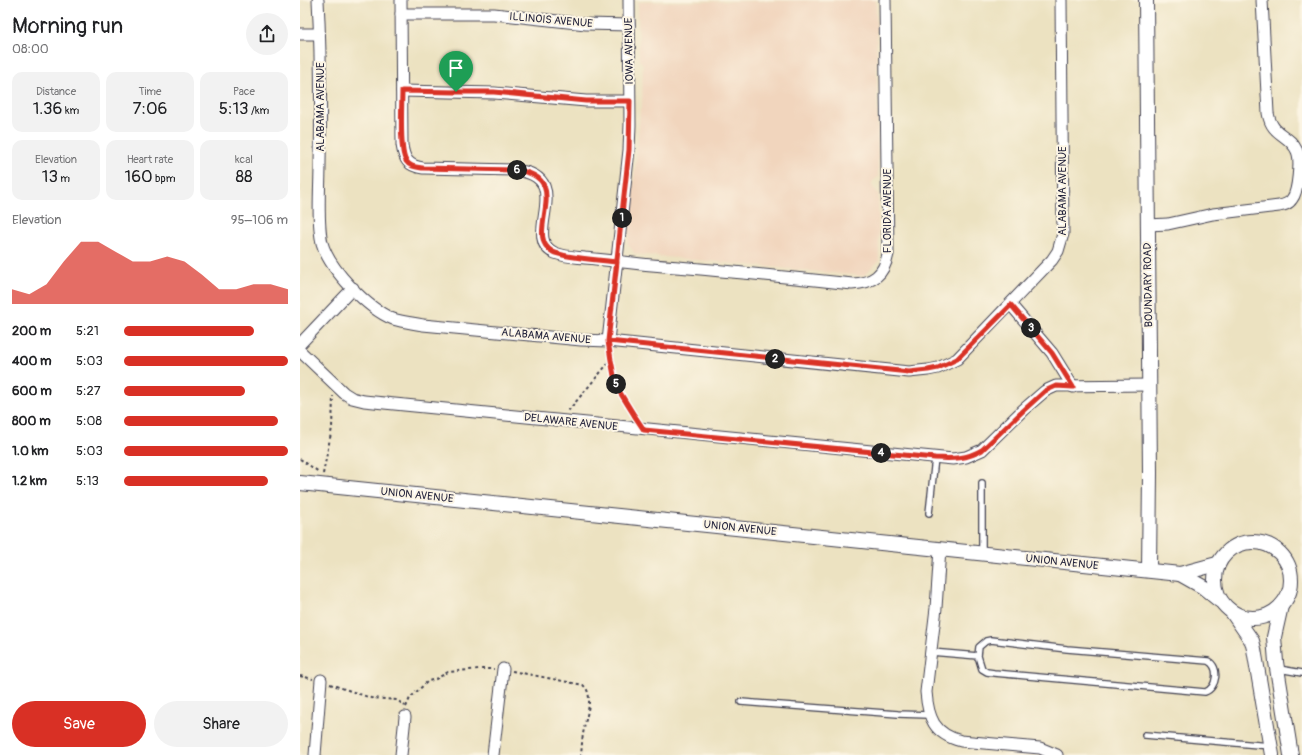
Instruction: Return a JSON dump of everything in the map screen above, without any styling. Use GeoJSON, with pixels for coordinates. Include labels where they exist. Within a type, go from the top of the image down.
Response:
{"type":"FeatureCollection","features":[{"type":"Feature","properties":{"kind":"street","name":"ALABAMA AVENUE"},"geometry":{"type":"LineString","coordinates":[[318,0],[321,106],[320,232],[322,243],[328,258],[339,274],[375,308],[384,314],[406,322],[909,372],[918,372],[938,368],[957,359],[1011,305],[1057,254],[1062,242],[1061,0]]}},
{"type":"Feature","properties":{"kind":"street"},"geometry":{"type":"LineString","coordinates":[[401,0],[402,91],[494,92],[586,101],[630,101]]}},
{"type":"Feature","properties":{"kind":"street","name":"IOWA AVENUE"},"geometry":{"type":"LineString","coordinates":[[608,341],[629,150],[630,101],[628,0]]}},
{"type":"Feature","properties":{"kind":"street","name":"FLORIDA AVENUE"},"geometry":{"type":"LineString","coordinates":[[402,91],[403,153],[405,159],[411,166],[423,168],[514,170],[533,174],[539,178],[544,185],[546,196],[543,237],[546,246],[560,255],[617,262],[852,284],[862,283],[872,280],[883,270],[888,254],[885,0]]}},
{"type":"Feature","properties":{"kind":"street","name":"BOUNDARY ROAD"},"geometry":{"type":"LineString","coordinates":[[1146,0],[1150,385],[1149,570]]}},
{"type":"Feature","properties":{"kind":"street"},"geometry":{"type":"LineString","coordinates":[[1148,225],[1168,224],[1214,214],[1279,206],[1285,204],[1293,198],[1296,188],[1298,156],[1293,145],[1274,129],[1269,119],[1262,0]]}},
{"type":"Feature","properties":{"kind":"street","name":"ILLINOIS AVENUE"},"geometry":{"type":"LineString","coordinates":[[401,14],[494,14],[586,24],[628,25]]}},
{"type":"Feature","properties":{"kind":"street"},"geometry":{"type":"LineString","coordinates":[[300,34],[319,34]]}},
{"type":"Feature","properties":{"kind":"street"},"geometry":{"type":"LineString","coordinates":[[300,344],[353,288]]}},
{"type":"Feature","properties":{"kind":"street"},"geometry":{"type":"LineString","coordinates":[[1011,305],[1052,353],[1073,387]]}},
{"type":"Feature","properties":{"kind":"street","name":"DELAWARE AVENUE"},"geometry":{"type":"LineString","coordinates":[[300,351],[335,385],[352,398],[364,401],[644,430],[953,459],[974,455],[991,443],[1045,391],[1056,386],[1150,385]]}},
{"type":"Feature","properties":{"kind":"street","name":"UNION AVENUE"},"geometry":{"type":"LineString","coordinates":[[300,483],[1180,574],[1203,587],[1227,608]]}},
{"type":"Feature","properties":{"kind":"street"},"geometry":{"type":"LineString","coordinates":[[1271,751],[1252,641],[1217,594],[1214,584],[1214,574],[1217,564],[1225,553],[1236,545],[1248,542],[1262,542],[1274,548],[1302,572]]}},
{"type":"Feature","properties":{"kind":"street"},"geometry":{"type":"LineString","coordinates":[[940,549],[936,608],[926,692],[929,714],[942,734],[950,738],[961,741],[1040,748],[1057,755]]}},
{"type":"Feature","properties":{"kind":"street"},"geometry":{"type":"LineString","coordinates":[[1284,557],[1289,567],[1291,577],[1290,588],[1284,602],[1274,636],[1277,669],[1291,755]]}},
{"type":"Feature","properties":{"kind":"street","name":"UNION AVENUE"},"geometry":{"type":"LineString","coordinates":[[1180,574],[1217,564]]}},
{"type":"Feature","properties":{"kind":"street"},"geometry":{"type":"LineString","coordinates":[[1227,608],[1242,617],[1263,617],[1273,612],[1284,602],[1302,592]]}},
{"type":"Feature","properties":{"kind":"street"},"geometry":{"type":"LineString","coordinates":[[493,755],[503,669]]}},
{"type":"Feature","properties":{"kind":"street"},"geometry":{"type":"LineString","coordinates":[[315,755],[321,680]]}},
{"type":"Feature","properties":{"kind":"street"},"geometry":{"type":"LineString","coordinates":[[401,755],[405,712]]}},
{"type":"Feature","properties":{"kind":"lane"},"geometry":{"type":"LineString","coordinates":[[929,512],[935,458]]}},
{"type":"Feature","properties":{"kind":"lane"},"geometry":{"type":"LineString","coordinates":[[982,484],[982,554]]}},
{"type":"Feature","properties":{"kind":"lane"},"geometry":{"type":"LineString","coordinates":[[991,640],[1067,649],[1208,661],[1213,665],[1216,679],[1211,689],[1205,692],[994,673],[987,672],[982,669],[978,656],[979,647],[986,641],[991,640]]}},
{"type":"Feature","properties":{"kind":"lane"},"geometry":{"type":"LineString","coordinates":[[931,652],[978,656]]}},
{"type":"Feature","properties":{"kind":"lane"},"geometry":{"type":"LineString","coordinates":[[1277,669],[1302,674]]}},
{"type":"Feature","properties":{"kind":"lane"},"geometry":{"type":"LineString","coordinates":[[741,702],[898,714],[929,714]]}},
{"type":"Feature","properties":{"kind":"lane"},"geometry":{"type":"LineString","coordinates":[[1145,735],[1271,751]]}},
{"type":"Feature","properties":{"kind":"path"},"geometry":{"type":"LineString","coordinates":[[608,341],[616,386],[644,430]]}},
{"type":"Feature","properties":{"kind":"path"},"geometry":{"type":"LineString","coordinates":[[559,420],[611,360]]}},
{"type":"Feature","properties":{"kind":"path"},"geometry":{"type":"LineString","coordinates":[[300,460],[323,475],[332,428],[335,385]]}},
{"type":"Feature","properties":{"kind":"path"},"geometry":{"type":"LineString","coordinates":[[300,676],[321,680],[349,692],[371,698],[397,700],[405,712]]}},
{"type":"Feature","properties":{"kind":"shaded area"},"geometry":{"type":"Polygon","coordinates":[[[876,0],[878,177],[872,182],[872,186],[878,193],[879,261],[863,276],[635,254],[628,244],[640,109],[642,108],[643,64],[639,60],[638,2],[876,0]]]}},
{"type":"Feature","properties":{"kind":"route"},"geometry":{"type":"LineString","coordinates":[[456,92],[402,91],[402,145],[405,159],[411,166],[417,168],[514,170],[533,174],[542,181],[546,191],[543,237],[546,246],[554,253],[560,255],[617,262],[608,341],[611,360],[616,386],[644,430],[953,459],[974,455],[982,450],[1024,410],[1050,388],[1056,386],[1073,387],[1058,360],[1011,305],[957,359],[938,368],[918,372],[735,355],[608,341],[625,188],[629,150],[630,101],[586,101],[494,92],[456,92]]}}]}
